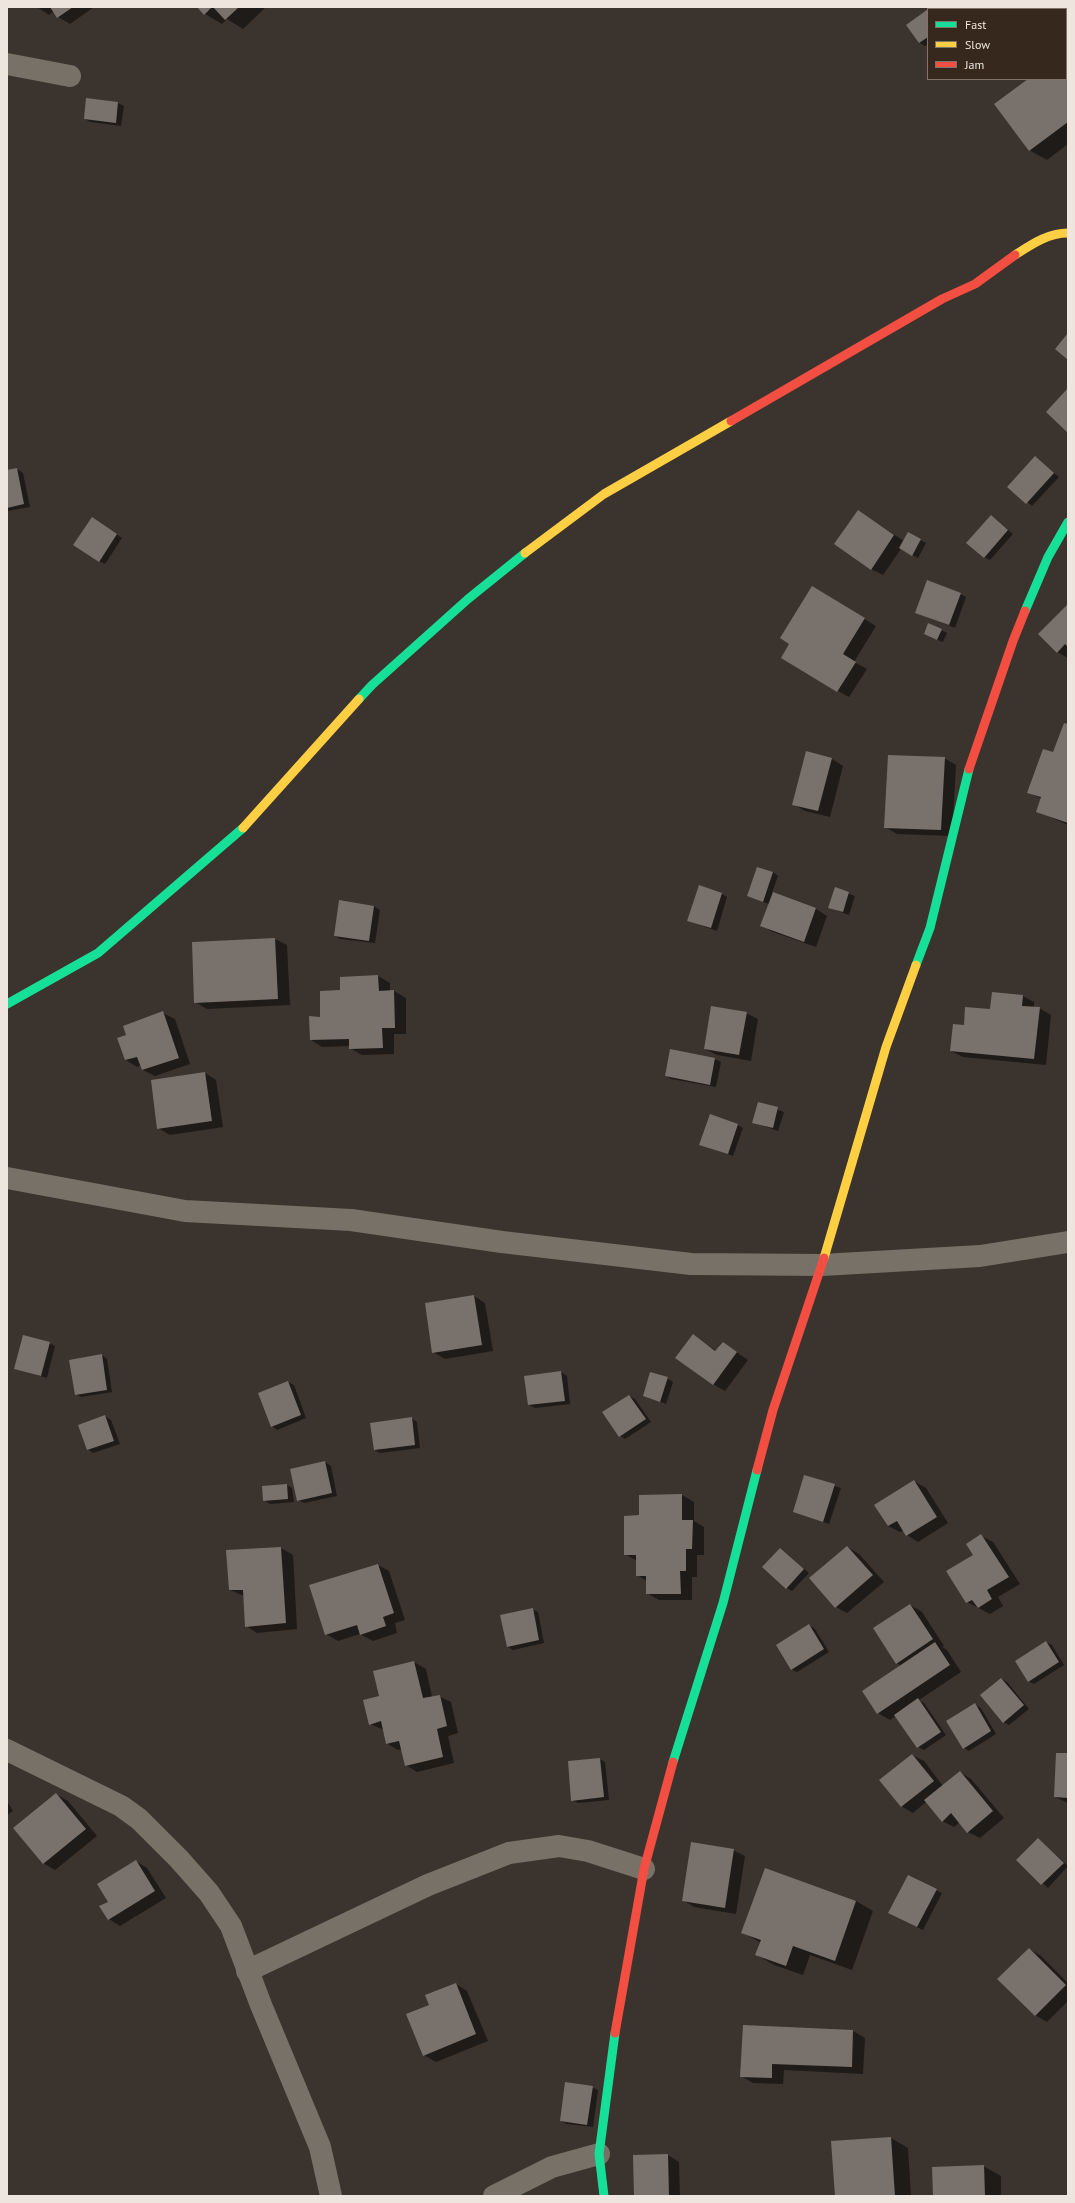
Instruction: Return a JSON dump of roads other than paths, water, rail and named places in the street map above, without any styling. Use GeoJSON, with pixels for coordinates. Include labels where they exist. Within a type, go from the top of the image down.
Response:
{"type":"FeatureCollection","features":[{"type":"Feature","properties":{"kind":"street"},"geometry":{"type":"LineString","coordinates":[[7,64],[70,76]]}},
{"type":"Feature","properties":{"kind":"street"},"geometry":{"type":"LineString","coordinates":[[7,1004],[98,953],[242,829],[372,685],[468,599],[543,539],[604,494],[942,298],[965,290],[1039,239],[1062,232],[1068,233]]}},
{"type":"Feature","properties":{"kind":"street"},"geometry":{"type":"LineString","coordinates":[[604,2196],[599,2154],[618,2008],[644,1869],[677,1747],[723,1603],[773,1410],[822,1265],[886,1047],[930,928],[972,759],[1013,641],[1048,557],[1068,522]]}},
{"type":"Feature","properties":{"kind":"street"},"geometry":{"type":"LineString","coordinates":[[7,1178],[185,1211],[352,1220],[502,1242],[691,1264],[822,1265],[980,1256],[1068,1242]]}},
{"type":"Feature","properties":{"kind":"street"},"geometry":{"type":"LineString","coordinates":[[7,1750],[121,1806],[139,1820],[179,1859],[209,1893],[231,1926],[247,1971],[320,2147],[331,2196]]}},
{"type":"Feature","properties":{"kind":"street"},"geometry":{"type":"LineString","coordinates":[[247,1971],[428,1885],[509,1853],[559,1846],[588,1852],[644,1869]]}},
{"type":"Feature","properties":{"kind":"street"},"geometry":{"type":"LineString","coordinates":[[494,2196],[552,2167],[599,2154]]}}]}
